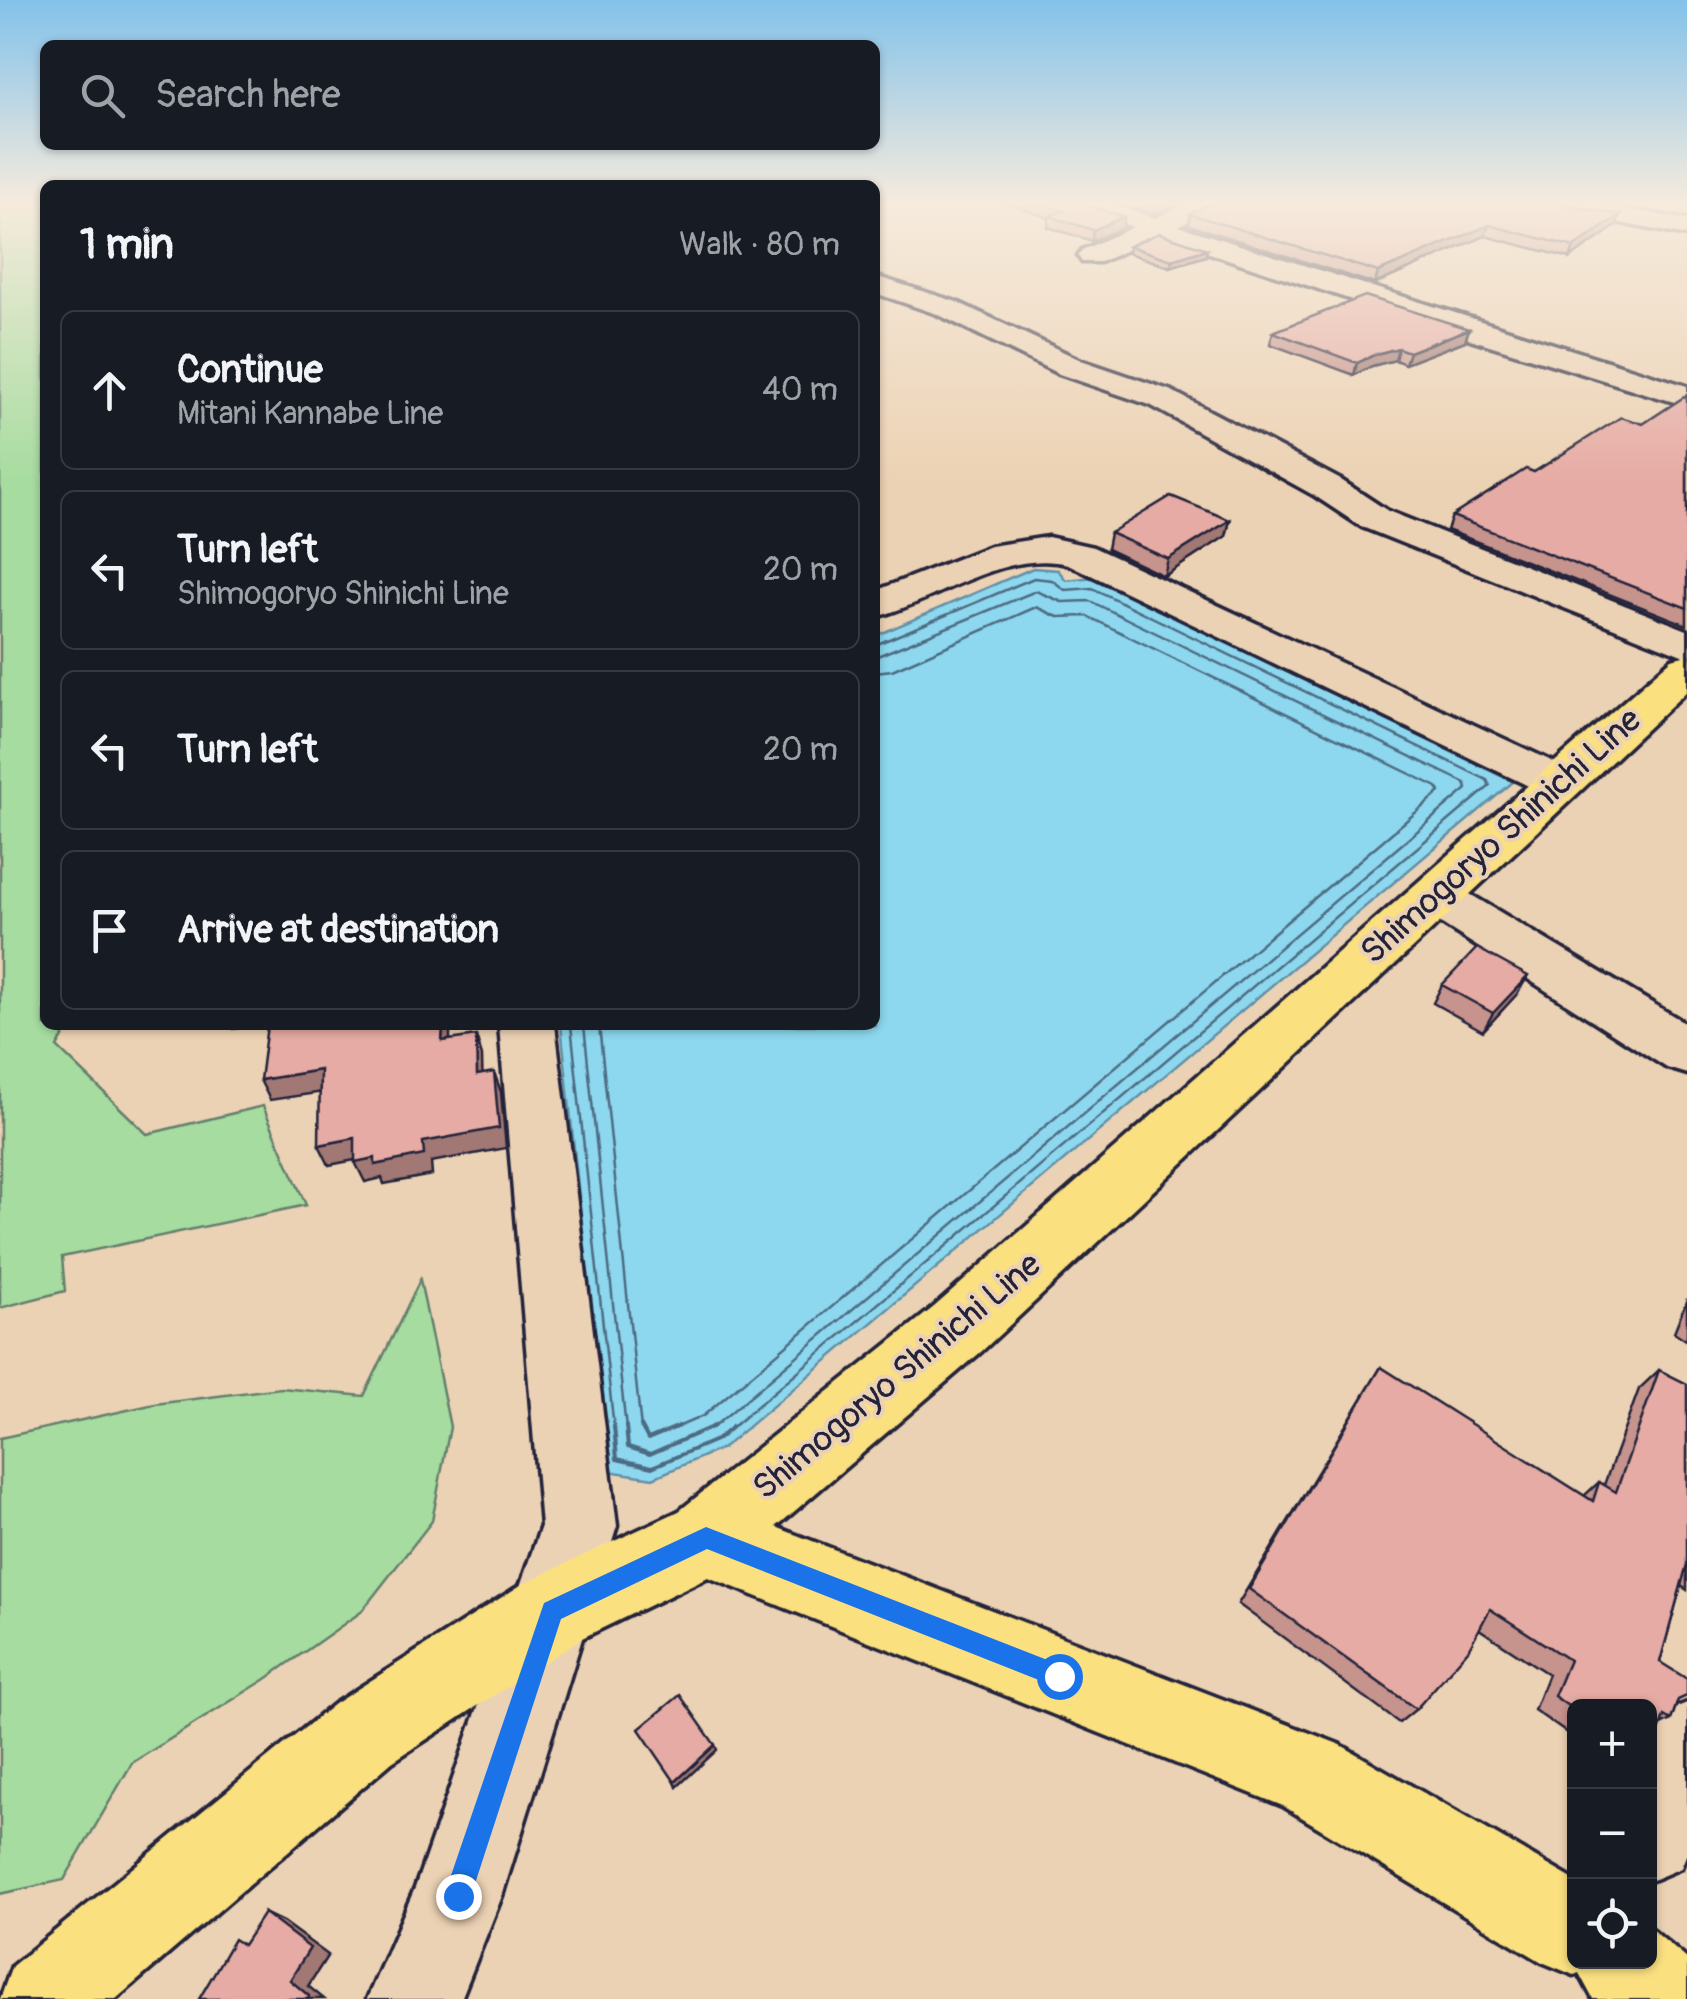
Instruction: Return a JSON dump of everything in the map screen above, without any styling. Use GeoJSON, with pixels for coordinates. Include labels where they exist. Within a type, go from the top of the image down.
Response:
{"type":"FeatureCollection","features":[{"type":"Feature","properties":{"kind":"main road","name":"Shimogoryo Shinichi Line"},"geometry":{"type":"LineString","coordinates":[[45,1999],[362,1733],[552,1611],[706,1538],[958,1329],[1687,668]]}},
{"type":"Feature","properties":{"kind":"main road"},"geometry":{"type":"LineString","coordinates":[[706,1538],[1311,1775],[1567,1926]]}},
{"type":"Feature","properties":{"kind":"main road"},"geometry":{"type":"LineString","coordinates":[[1628,1969],[1662,1999]]}},
{"type":"Feature","properties":{"kind":"street"},"geometry":{"type":"LineString","coordinates":[[909,295],[947,308],[1070,367],[1161,398],[1328,488],[1375,519],[1687,645]]}},
{"type":"Feature","properties":{"kind":"street"},"geometry":{"type":"LineString","coordinates":[[1367,295],[1687,396]]}},
{"type":"Feature","properties":{"kind":"street"},"geometry":{"type":"LineString","coordinates":[[880,603],[1003,554],[1048,548],[1080,556],[1560,783]]}},
{"type":"Feature","properties":{"kind":"street"},"geometry":{"type":"LineString","coordinates":[[1435,896],[1687,1052]]}},
{"type":"Feature","properties":{"kind":"street"},"geometry":{"type":"LineString","coordinates":[[414,1999],[458,1896],[579,1526],[528,1030]]}},
{"type":"Feature","properties":{"kind":"street"},"geometry":{"type":"LineString","coordinates":[[1657,1821],[1687,1746]]}},
{"type":"Feature","properties":{"kind":"green space"},"geometry":{"type":"Polygon","coordinates":[[[0,295],[40,295],[40,1030],[67,1030],[57,1047],[147,1134],[263,1106],[306,1205],[62,1257],[65,1291],[0,1308],[0,295]]]}},
{"type":"Feature","properties":{"kind":"green space"},"geometry":{"type":"Polygon","coordinates":[[[420,1280],[450,1427],[432,1521],[361,1612],[266,1679],[132,1763],[64,1880],[0,1894],[0,1438],[155,1404],[281,1388],[364,1396],[420,1280]]]}},
{"type":"Feature","properties":{"kind":"water"},"geometry":{"type":"Polygon","coordinates":[[[1033,568],[1058,570],[1066,580],[1094,577],[1513,782],[723,1448],[653,1478],[608,1471],[562,1030],[880,1030],[880,634],[1033,568]]]}},
{"type":"Feature","properties":{"kind":"building"},"geometry":{"type":"Polygon","coordinates":[[[1365,296],[1469,329],[1409,352],[1398,348],[1357,363],[1273,332],[1365,296]]]}},
{"type":"Feature","properties":{"kind":"building"},"geometry":{"type":"Polygon","coordinates":[[[1687,395],[1687,608],[1452,516],[1526,469],[1534,472],[1621,417],[1643,424],[1687,395]]]}},
{"type":"Feature","properties":{"kind":"building"},"geometry":{"type":"Polygon","coordinates":[[[1171,496],[1230,520],[1168,559],[1110,533],[1171,496]]]}},
{"type":"Feature","properties":{"kind":"building"},"geometry":{"type":"Polygon","coordinates":[[[1477,948],[1528,976],[1493,1013],[1442,985],[1477,948]]]}},
{"type":"Feature","properties":{"kind":"building"},"geometry":{"type":"Polygon","coordinates":[[[266,1030],[443,1030],[442,1041],[476,1036],[477,1075],[494,1072],[499,1128],[423,1142],[424,1155],[375,1165],[375,1158],[355,1162],[355,1138],[319,1145],[320,1070],[260,1080],[266,1030]]]}},
{"type":"Feature","properties":{"kind":"building"},"geometry":{"type":"Polygon","coordinates":[[[1381,1367],[1593,1501],[1599,1482],[1616,1492],[1659,1370],[1687,1384],[1687,1564],[1660,1662],[1687,1679],[1687,1696],[1678,1700],[1671,1720],[1664,1716],[1657,1737],[1657,1699],[1567,1699],[1567,1705],[1554,1696],[1569,1660],[1490,1609],[1468,1650],[1416,1709],[1249,1589],[1381,1367]]]}},
{"type":"Feature","properties":{"kind":"building"},"geometry":{"type":"Polygon","coordinates":[[[680,1695],[715,1745],[675,1782],[639,1729],[680,1695]]]}},
{"type":"Feature","properties":{"kind":"building"},"geometry":{"type":"Polygon","coordinates":[[[264,1913],[310,1948],[290,1980],[308,1999],[199,1999],[234,1939],[243,1945],[264,1913]]]}},
{"type":"Feature","properties":{"kind":"route"},"geometry":{"type":"LineString","coordinates":[[458,1896],[552,1611],[706,1538],[1059,1676]]}}]}
